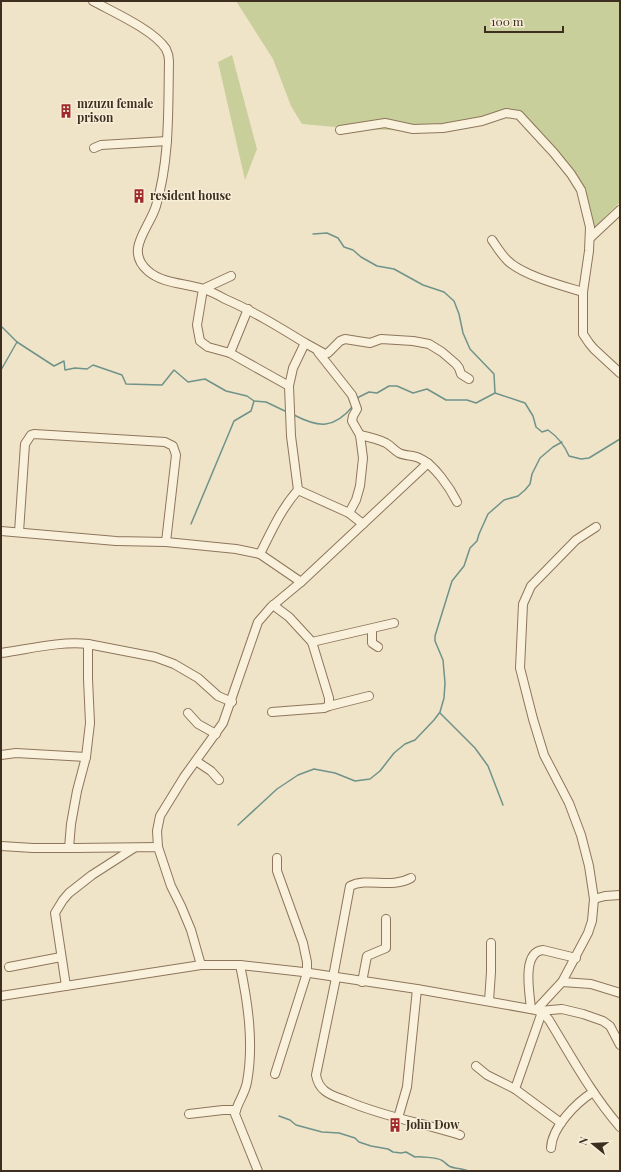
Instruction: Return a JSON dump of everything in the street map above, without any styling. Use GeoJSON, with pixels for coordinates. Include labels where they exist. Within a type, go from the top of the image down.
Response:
{"type":"FeatureCollection","features":[{"type":"Feature","properties":{"kind":"street"},"geometry":{"type":"LineString","coordinates":[[93,1],[141,28],[157,39],[165,49],[169,61],[167,141],[164,165],[156,204],[150,222],[139,242],[137,249],[142,265],[149,272],[171,281],[203,288],[248,309],[323,354],[327,354],[340,341],[345,339],[366,343],[385,339],[422,342],[436,348],[452,360],[460,368],[461,374],[469,379]]}},
{"type":"Feature","properties":{"kind":"street"},"geometry":{"type":"LineString","coordinates":[[340,130],[385,123],[407,129],[436,128],[482,121],[506,113],[519,116],[554,153],[577,182],[581,190],[588,214],[590,238],[583,292],[583,327],[586,339],[594,349],[620,373]]}},
{"type":"Feature","properties":{"kind":"street"},"geometry":{"type":"LineString","coordinates":[[94,148],[101,145],[167,141]]}},
{"type":"Feature","properties":{"kind":"street"},"geometry":{"type":"LineString","coordinates":[[590,238],[620,210]]}},
{"type":"Feature","properties":{"kind":"street"},"geometry":{"type":"LineString","coordinates":[[492,240],[508,261],[517,267],[548,281],[583,292]]}},
{"type":"Feature","properties":{"kind":"street"},"geometry":{"type":"LineString","coordinates":[[203,288],[231,276]]}},
{"type":"Feature","properties":{"kind":"street"},"geometry":{"type":"LineString","coordinates":[[203,288],[197,325],[200,341],[208,347],[230,353],[289,386]]}},
{"type":"Feature","properties":{"kind":"street"},"geometry":{"type":"LineString","coordinates":[[230,353],[248,309]]}},
{"type":"Feature","properties":{"kind":"street"},"geometry":{"type":"LineString","coordinates":[[260,554],[279,515],[288,501],[298,490],[291,436],[289,386],[293,368],[304,343]]}},
{"type":"Feature","properties":{"kind":"street"},"geometry":{"type":"LineString","coordinates":[[318,352],[352,395],[357,409],[352,421],[360,435],[363,458],[358,495],[349,513]]}},
{"type":"Feature","properties":{"kind":"street"},"geometry":{"type":"LineString","coordinates":[[19,532],[25,444],[31,435],[165,442],[173,446],[176,455],[166,542]]}},
{"type":"Feature","properties":{"kind":"street"},"geometry":{"type":"LineString","coordinates":[[360,435],[380,440],[391,446],[400,454],[412,455],[421,458],[438,474],[457,502]]}},
{"type":"Feature","properties":{"kind":"street"},"geometry":{"type":"LineString","coordinates":[[201,964],[191,930],[171,886],[158,847],[157,831],[160,816],[184,778],[223,723],[232,702],[258,622],[264,614],[301,582],[428,463]]}},
{"type":"Feature","properties":{"kind":"street"},"geometry":{"type":"LineString","coordinates":[[298,490],[349,513],[363,524]]}},
{"type":"Feature","properties":{"kind":"street"},"geometry":{"type":"LineString","coordinates":[[515,1089],[537,1010],[562,982],[576,958],[592,921],[594,899],[589,866],[581,835],[569,803],[544,755],[533,719],[520,662],[523,627],[522,609],[528,590],[540,576],[570,545],[596,528]]}},
{"type":"Feature","properties":{"kind":"street"},"geometry":{"type":"LineString","coordinates":[[1,531],[116,541],[166,542],[236,549],[260,554],[301,582]]}},
{"type":"Feature","properties":{"kind":"street"},"geometry":{"type":"LineString","coordinates":[[273,605],[289,617],[312,642],[329,698],[329,706]]}},
{"type":"Feature","properties":{"kind":"street"},"geometry":{"type":"LineString","coordinates":[[312,642],[394,623]]}},
{"type":"Feature","properties":{"kind":"street"},"geometry":{"type":"LineString","coordinates":[[372,629],[372,643],[378,647]]}},
{"type":"Feature","properties":{"kind":"street"},"geometry":{"type":"LineString","coordinates":[[1,653],[58,644],[76,643],[155,657],[174,664],[198,678],[218,696],[232,702]]}},
{"type":"Feature","properties":{"kind":"street"},"geometry":{"type":"LineString","coordinates":[[69,848],[71,824],[77,791],[86,757],[90,723],[88,644]]}},
{"type":"Feature","properties":{"kind":"street"},"geometry":{"type":"LineString","coordinates":[[272,712],[324,708],[369,696]]}},
{"type":"Feature","properties":{"kind":"street"},"geometry":{"type":"LineString","coordinates":[[188,713],[198,724],[216,734]]}},
{"type":"Feature","properties":{"kind":"street"},"geometry":{"type":"LineString","coordinates":[[1,755],[16,753],[86,757]]}},
{"type":"Feature","properties":{"kind":"street"},"geometry":{"type":"LineString","coordinates":[[196,761],[211,771],[219,780]]}},
{"type":"Feature","properties":{"kind":"street"},"geometry":{"type":"LineString","coordinates":[[1,846],[33,848],[158,847]]}},
{"type":"Feature","properties":{"kind":"street"},"geometry":{"type":"LineString","coordinates":[[66,986],[55,913],[63,900],[92,875],[135,848]]}},
{"type":"Feature","properties":{"kind":"street"},"geometry":{"type":"LineString","coordinates":[[275,1074],[307,973],[307,962],[303,943],[277,871],[277,858]]}},
{"type":"Feature","properties":{"kind":"street"},"geometry":{"type":"LineString","coordinates":[[411,878],[406,881],[396,883],[360,883],[350,886],[316,1075],[324,1090],[331,1094],[376,1112],[460,1135]]}},
{"type":"Feature","properties":{"kind":"street"},"geometry":{"type":"LineString","coordinates":[[594,899],[605,896],[620,895]]}},
{"type":"Feature","properties":{"kind":"street"},"geometry":{"type":"LineString","coordinates":[[362,982],[367,956],[386,948],[386,919]]}},
{"type":"Feature","properties":{"kind":"street"},"geometry":{"type":"LineString","coordinates":[[489,1001],[491,972],[490,943]]}},
{"type":"Feature","properties":{"kind":"street"},"geometry":{"type":"LineString","coordinates":[[576,958],[543,950],[538,951],[534,955],[530,962],[528,972],[537,1010],[593,1092],[620,1127]]}},
{"type":"Feature","properties":{"kind":"street"},"geometry":{"type":"LineString","coordinates":[[9,967],[61,957]]}},
{"type":"Feature","properties":{"kind":"street"},"geometry":{"type":"LineString","coordinates":[[1,996],[201,964],[240,965],[417,989],[537,1010],[562,1009],[603,1021],[610,1026],[620,1045]]}},
{"type":"Feature","properties":{"kind":"street"},"geometry":{"type":"LineString","coordinates":[[240,965],[246,994],[250,1031],[247,1083],[236,1110],[236,1117],[258,1171]]}},
{"type":"Feature","properties":{"kind":"street"},"geometry":{"type":"LineString","coordinates":[[562,982],[591,984],[620,993]]}},
{"type":"Feature","properties":{"kind":"street"},"geometry":{"type":"LineString","coordinates":[[398,1118],[407,1087],[417,989]]}},
{"type":"Feature","properties":{"kind":"street"},"geometry":{"type":"LineString","coordinates":[[476,1066],[487,1074],[515,1089],[561,1123]]}},
{"type":"Feature","properties":{"kind":"street"},"geometry":{"type":"LineString","coordinates":[[551,1148],[552,1142],[561,1123],[582,1099],[593,1092]]}},
{"type":"Feature","properties":{"kind":"street"},"geometry":{"type":"LineString","coordinates":[[189,1114],[216,1110],[236,1110]]}},
{"type":"Feature","properties":{"kind":"green space"},"geometry":{"type":"Polygon","coordinates":[[[236,1],[620,1],[620,202],[594,228],[583,188],[534,128],[514,109],[483,119],[418,131],[357,129],[302,124],[291,106],[273,59],[236,1]]]}},
{"type":"Feature","properties":{"kind":"green space"},"geometry":{"type":"Polygon","coordinates":[[[232,55],[257,149],[245,180],[218,62],[232,55]]]}},
{"type":"Feature","properties":{"kind":"waterway"},"geometry":{"type":"LineString","coordinates":[[313,234],[327,233],[338,238],[344,247],[353,250],[361,257],[377,266],[394,269],[423,285],[444,292],[454,301],[459,314],[463,333],[470,349],[494,374],[495,393],[525,403],[533,416],[536,427],[542,432],[548,430],[555,435],[563,444],[569,456],[581,459],[589,458],[620,439]]}},
{"type":"Feature","properties":{"kind":"waterway"},"geometry":{"type":"LineString","coordinates":[[1,326],[17,342],[54,366],[64,361],[65,370],[75,368],[87,369],[93,365],[122,375],[126,384],[162,385],[174,370],[188,382],[205,379],[226,391],[247,396],[254,401],[266,402],[287,412]]}},
{"type":"Feature","properties":{"kind":"waterway"},"geometry":{"type":"LineString","coordinates":[[1,370],[17,342]]}},
{"type":"Feature","properties":{"kind":"waterway"},"geometry":{"type":"LineString","coordinates":[[357,399],[369,392],[377,393],[389,386],[397,386],[413,393],[427,389],[446,400],[467,400],[476,403],[495,393]]}},
{"type":"Feature","properties":{"kind":"waterway"},"geometry":{"type":"LineString","coordinates":[[191,524],[234,421],[251,411],[254,401]]}},
{"type":"Feature","properties":{"kind":"waterway"},"geometry":{"type":"LineString","coordinates":[[294,415],[311,422],[326,424],[339,419],[353,406]]}},
{"type":"Feature","properties":{"kind":"waterway"},"geometry":{"type":"LineString","coordinates":[[238,825],[277,789],[298,775],[314,769],[335,773],[355,781],[370,779],[380,771],[394,753],[405,744],[415,740],[434,720],[440,712],[444,698],[445,683],[443,660],[435,641],[435,636],[452,581],[464,566],[470,548],[477,541],[488,514],[504,500],[518,496],[525,490],[530,484],[532,474],[540,458],[553,447],[562,442]]}},
{"type":"Feature","properties":{"kind":"waterway"},"geometry":{"type":"LineString","coordinates":[[440,713],[475,748],[488,766],[503,805]]}},
{"type":"Feature","properties":{"kind":"waterway"},"geometry":{"type":"LineString","coordinates":[[279,1116],[290,1120],[296,1125],[322,1132],[339,1133],[355,1138],[359,1142],[388,1149],[393,1152],[406,1152],[415,1157],[439,1159],[451,1167],[468,1171]]}},
{"type":"Feature","properties":{"kind":"place","name":"mzuzu female prison"},"geometry":{"type":"Point","coordinates":[66,111]}},
{"type":"Feature","properties":{"kind":"place","name":"resident house"},"geometry":{"type":"Point","coordinates":[139,196]}},
{"type":"Feature","properties":{"kind":"place","name":"John Dow"},"geometry":{"type":"Point","coordinates":[395,1125]}}]}
